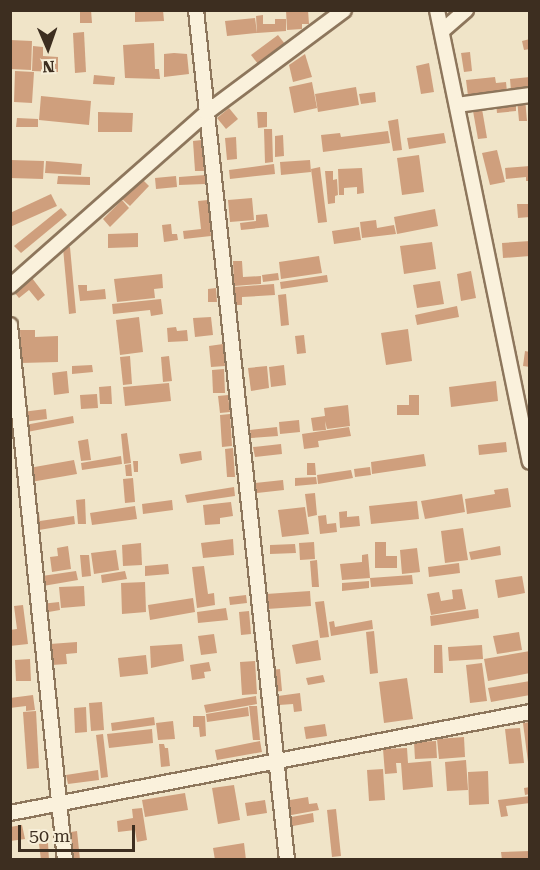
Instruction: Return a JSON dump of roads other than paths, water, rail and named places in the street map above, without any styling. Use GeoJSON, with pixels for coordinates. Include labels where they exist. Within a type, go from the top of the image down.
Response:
{"type":"FeatureCollection","features":[{"type":"Feature","properties":{"kind":"street"},"geometry":{"type":"LineString","coordinates":[[196,10],[287,860]]}},
{"type":"Feature","properties":{"kind":"street"},"geometry":{"type":"LineString","coordinates":[[10,286],[206,112],[344,10]]}},
{"type":"Feature","properties":{"kind":"street"},"geometry":{"type":"LineString","coordinates":[[437,10],[530,462]]}},
{"type":"Feature","properties":{"kind":"street"},"geometry":{"type":"LineString","coordinates":[[442,31],[466,10]]}},
{"type":"Feature","properties":{"kind":"street"},"geometry":{"type":"LineString","coordinates":[[457,105],[530,95]]}},
{"type":"Feature","properties":{"kind":"street"},"geometry":{"type":"LineString","coordinates":[[10,325],[65,860]]}},
{"type":"Feature","properties":{"kind":"street"},"geometry":{"type":"LineString","coordinates":[[10,813],[530,712]]}}]}
